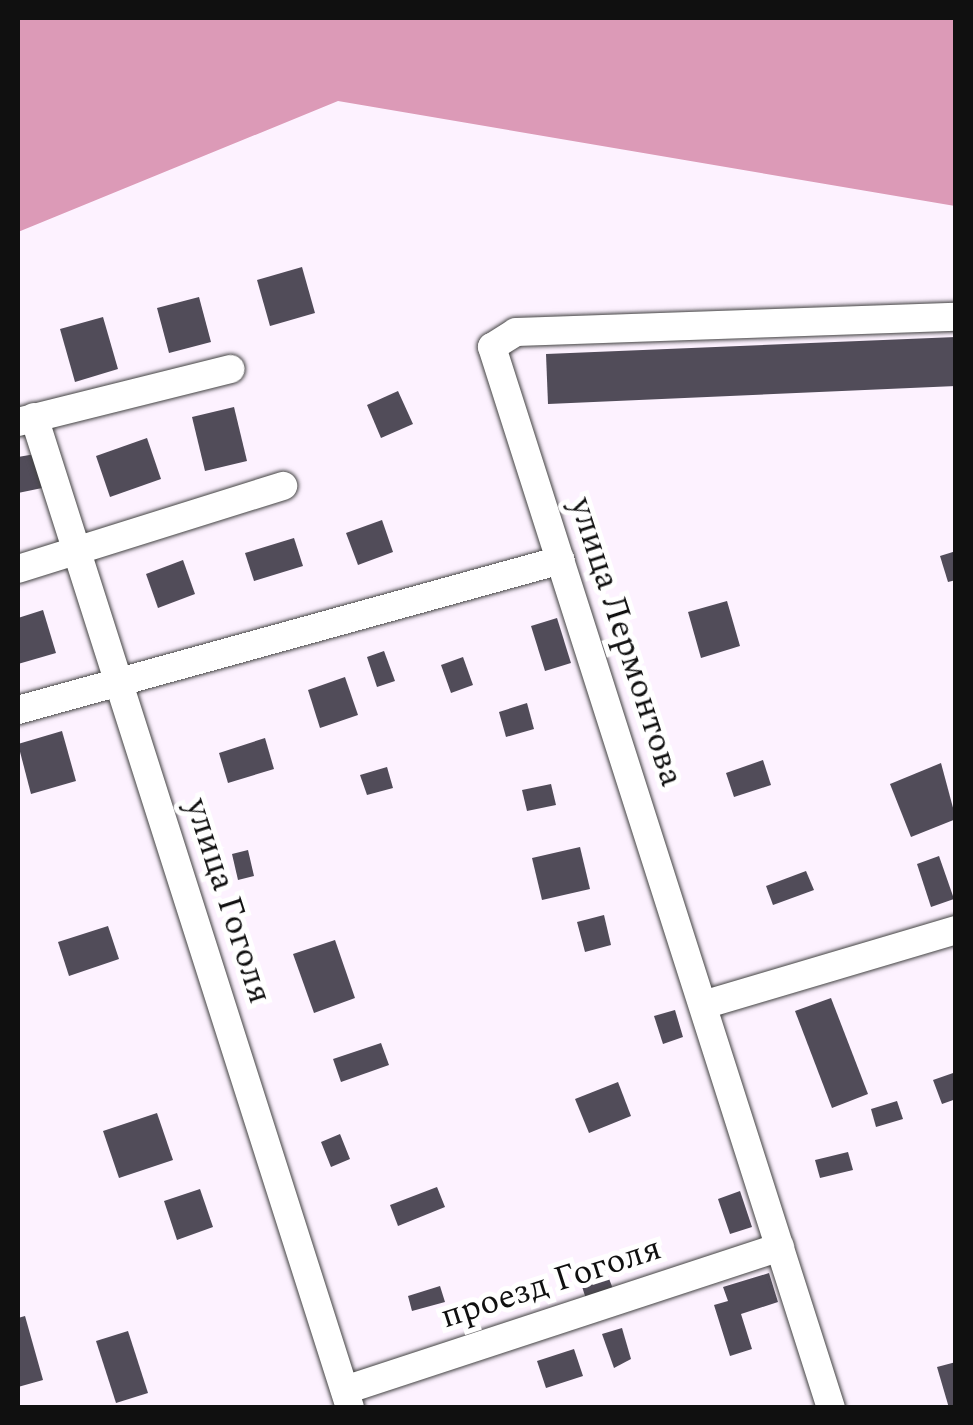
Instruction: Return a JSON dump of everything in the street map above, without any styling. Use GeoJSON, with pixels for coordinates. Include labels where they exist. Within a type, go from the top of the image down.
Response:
{"type":"FeatureCollection","features":[{"type":"Feature","properties":{"kind":"street","name":"улица Лермонтова"},"geometry":{"type":"LineString","coordinates":[[831,1408],[492,347],[500,336],[956,316]]}},
{"type":"Feature","properties":{"kind":"street"},"geometry":{"type":"LineString","coordinates":[[26,420],[230,368]]}},
{"type":"Feature","properties":{"kind":"street","name":"улица Гоголя"},"geometry":{"type":"LineString","coordinates":[[26,420],[76,551],[348,1399]]}},
{"type":"Feature","properties":{"kind":"street"},"geometry":{"type":"LineString","coordinates":[[18,570],[283,486]]}},
{"type":"Feature","properties":{"kind":"street"},"geometry":{"type":"LineString","coordinates":[[18,710],[560,560]]}},
{"type":"Feature","properties":{"kind":"street"},"geometry":{"type":"LineString","coordinates":[[703,1005],[956,930]]}},
{"type":"Feature","properties":{"kind":"street","name":"проезд Гоголя"},"geometry":{"type":"LineString","coordinates":[[348,1399],[780,1247]]}},
{"type":"Feature","properties":{"kind":"shaded area"},"geometry":{"type":"Polygon","coordinates":[[[18,18],[955,18],[955,206],[338,101],[18,232],[18,18]]]}},
{"type":"Feature","properties":{"kind":"building"},"geometry":{"type":"Polygon","coordinates":[[[302,267],[315,313],[270,326],[257,280],[302,267]]]}},
{"type":"Feature","properties":{"kind":"building"},"geometry":{"type":"Polygon","coordinates":[[[199,297],[211,342],[169,353],[157,308],[199,297]]]}},
{"type":"Feature","properties":{"kind":"building"},"geometry":{"type":"Polygon","coordinates":[[[103,317],[118,369],[75,382],[60,329],[103,317]]]}},
{"type":"Feature","properties":{"kind":"building"},"geometry":{"type":"Polygon","coordinates":[[[956,337],[956,386],[548,404],[546,354],[956,337]]]}},
{"type":"Feature","properties":{"kind":"building"},"geometry":{"type":"Polygon","coordinates":[[[398,391],[413,424],[381,438],[367,405],[398,391]]]}},
{"type":"Feature","properties":{"kind":"building"},"geometry":{"type":"Polygon","coordinates":[[[234,407],[247,461],[205,471],[192,417],[234,407]]]}},
{"type":"Feature","properties":{"kind":"building"},"geometry":{"type":"Polygon","coordinates":[[[147,438],[161,479],[110,497],[96,456],[147,438]]]}},
{"type":"Feature","properties":{"kind":"building"},"geometry":{"type":"Polygon","coordinates":[[[41,453],[47,487],[18,493],[18,457],[41,453]]]}},
{"type":"Feature","properties":{"kind":"building"},"geometry":{"type":"Polygon","coordinates":[[[382,520],[393,552],[358,565],[346,533],[382,520]]]}},
{"type":"Feature","properties":{"kind":"building"},"geometry":{"type":"Polygon","coordinates":[[[294,538],[303,566],[254,581],[245,553],[294,538]]]}},
{"type":"Feature","properties":{"kind":"building"},"geometry":{"type":"Polygon","coordinates":[[[956,551],[956,580],[948,582],[940,556],[956,551]]]}},
{"type":"Feature","properties":{"kind":"building"},"geometry":{"type":"Polygon","coordinates":[[[183,560],[195,594],[158,608],[146,574],[183,560]]]}},
{"type":"Feature","properties":{"kind":"building"},"geometry":{"type":"Polygon","coordinates":[[[727,601],[740,646],[701,658],[688,612],[727,601]]]}},
{"type":"Feature","properties":{"kind":"building"},"geometry":{"type":"Polygon","coordinates":[[[43,610],[56,653],[18,664],[18,618],[43,610]]]}},
{"type":"Feature","properties":{"kind":"building"},"geometry":{"type":"Polygon","coordinates":[[[557,618],[571,663],[545,671],[531,626],[557,618]]]}},
{"type":"Feature","properties":{"kind":"building"},"geometry":{"type":"Polygon","coordinates":[[[384,651],[395,681],[377,687],[367,657],[384,651]]]}},
{"type":"Feature","properties":{"kind":"building"},"geometry":{"type":"Polygon","coordinates":[[[463,657],[473,685],[451,693],[441,665],[463,657]]]}},
{"type":"Feature","properties":{"kind":"building"},"geometry":{"type":"Polygon","coordinates":[[[345,677],[358,715],[320,728],[308,690],[345,677]]]}},
{"type":"Feature","properties":{"kind":"building"},"geometry":{"type":"Polygon","coordinates":[[[527,703],[534,729],[506,737],[499,712],[527,703]]]}},
{"type":"Feature","properties":{"kind":"building"},"geometry":{"type":"Polygon","coordinates":[[[62,731],[76,781],[31,794],[18,744],[62,731]]]}},
{"type":"Feature","properties":{"kind":"building"},"geometry":{"type":"Polygon","coordinates":[[[265,738],[274,769],[228,783],[219,753],[265,738]]]}},
{"type":"Feature","properties":{"kind":"building"},"geometry":{"type":"Polygon","coordinates":[[[763,760],[771,785],[734,797],[726,773],[763,760]]]}},
{"type":"Feature","properties":{"kind":"building"},"geometry":{"type":"Polygon","coordinates":[[[941,763],[956,819],[911,837],[890,784],[941,763]]]}},
{"type":"Feature","properties":{"kind":"building"},"geometry":{"type":"Polygon","coordinates":[[[387,767],[393,788],[367,795],[360,775],[387,767]]]}},
{"type":"Feature","properties":{"kind":"building"},"geometry":{"type":"Polygon","coordinates":[[[551,784],[556,805],[527,811],[522,790],[551,784]]]}},
{"type":"Feature","properties":{"kind":"building"},"geometry":{"type":"Polygon","coordinates":[[[580,847],[590,889],[542,900],[532,858],[580,847]]]}},
{"type":"Feature","properties":{"kind":"building"},"geometry":{"type":"Polygon","coordinates":[[[248,850],[254,876],[238,880],[232,854],[248,850]]]}},
{"type":"Feature","properties":{"kind":"building"},"geometry":{"type":"Polygon","coordinates":[[[939,856],[954,899],[931,907],[917,864],[939,856]]]}},
{"type":"Feature","properties":{"kind":"building"},"geometry":{"type":"Polygon","coordinates":[[[806,871],[814,890],[773,905],[766,886],[806,871]]]}},
{"type":"Feature","properties":{"kind":"building"},"geometry":{"type":"Polygon","coordinates":[[[604,915],[611,945],[585,952],[577,922],[604,915]]]}},
{"type":"Feature","properties":{"kind":"building"},"geometry":{"type":"Polygon","coordinates":[[[108,926],[119,959],[69,976],[58,942],[108,926]]]}},
{"type":"Feature","properties":{"kind":"building"},"geometry":{"type":"Polygon","coordinates":[[[335,940],[355,998],[314,1013],[293,954],[335,940]]]}},
{"type":"Feature","properties":{"kind":"building"},"geometry":{"type":"Polygon","coordinates":[[[831,998],[868,1094],[832,1108],[795,1011],[831,998]]]}},
{"type":"Feature","properties":{"kind":"building"},"geometry":{"type":"Polygon","coordinates":[[[675,1010],[683,1037],[663,1044],[654,1016],[675,1010]]]}},
{"type":"Feature","properties":{"kind":"building"},"geometry":{"type":"Polygon","coordinates":[[[381,1043],[389,1065],[341,1082],[333,1059],[381,1043]]]}},
{"type":"Feature","properties":{"kind":"building"},"geometry":{"type":"Polygon","coordinates":[[[956,1072],[956,1099],[942,1104],[933,1080],[956,1072]]]}},
{"type":"Feature","properties":{"kind":"building"},"geometry":{"type":"Polygon","coordinates":[[[618,1082],[631,1116],[589,1133],[575,1099],[618,1082]]]}},
{"type":"Feature","properties":{"kind":"building"},"geometry":{"type":"Polygon","coordinates":[[[897,1101],[903,1119],[876,1127],[871,1109],[897,1101]]]}},
{"type":"Feature","properties":{"kind":"building"},"geometry":{"type":"Polygon","coordinates":[[[157,1113],[173,1160],[119,1178],[103,1131],[157,1113]]]}},
{"type":"Feature","properties":{"kind":"building"},"geometry":{"type":"Polygon","coordinates":[[[340,1134],[350,1159],[331,1167],[321,1142],[340,1134]]]}},
{"type":"Feature","properties":{"kind":"building"},"geometry":{"type":"Polygon","coordinates":[[[848,1152],[853,1170],[820,1178],[815,1160],[848,1152]]]}},
{"type":"Feature","properties":{"kind":"building"},"geometry":{"type":"Polygon","coordinates":[[[437,1187],[445,1207],[398,1226],[390,1205],[437,1187]]]}},
{"type":"Feature","properties":{"kind":"building"},"geometry":{"type":"Polygon","coordinates":[[[200,1189],[213,1227],[177,1240],[164,1201],[200,1189]]]}},
{"type":"Feature","properties":{"kind":"building"},"geometry":{"type":"Polygon","coordinates":[[[740,1191],[752,1227],[730,1234],[718,1199],[740,1191]]]}},
{"type":"Feature","properties":{"kind":"building"},"geometry":{"type":"Polygon","coordinates":[[[605,1268],[613,1289],[586,1299],[579,1277],[605,1268]]]}},
{"type":"Feature","properties":{"kind":"building"},"geometry":{"type":"Polygon","coordinates":[[[769,1273],[778,1302],[741,1314],[752,1349],[730,1356],[714,1305],[728,1301],[723,1287],[769,1273]]]}},
{"type":"Feature","properties":{"kind":"building"},"geometry":{"type":"Polygon","coordinates":[[[440,1286],[445,1302],[412,1311],[408,1296],[440,1286]]]}},
{"type":"Feature","properties":{"kind":"building"},"geometry":{"type":"Polygon","coordinates":[[[25,1316],[43,1380],[18,1387],[18,1318],[25,1316]]]}},
{"type":"Feature","properties":{"kind":"building"},"geometry":{"type":"Polygon","coordinates":[[[622,1328],[631,1359],[614,1368],[602,1334],[622,1328]]]}},
{"type":"Feature","properties":{"kind":"building"},"geometry":{"type":"Polygon","coordinates":[[[128,1331],[148,1393],[116,1403],[96,1341],[128,1331]]]}},
{"type":"Feature","properties":{"kind":"building"},"geometry":{"type":"Polygon","coordinates":[[[574,1349],[583,1376],[546,1388],[537,1361],[574,1349]]]}},
{"type":"Feature","properties":{"kind":"building"},"geometry":{"type":"Polygon","coordinates":[[[956,1362],[956,1408],[949,1408],[937,1367],[956,1362]]]}}]}
